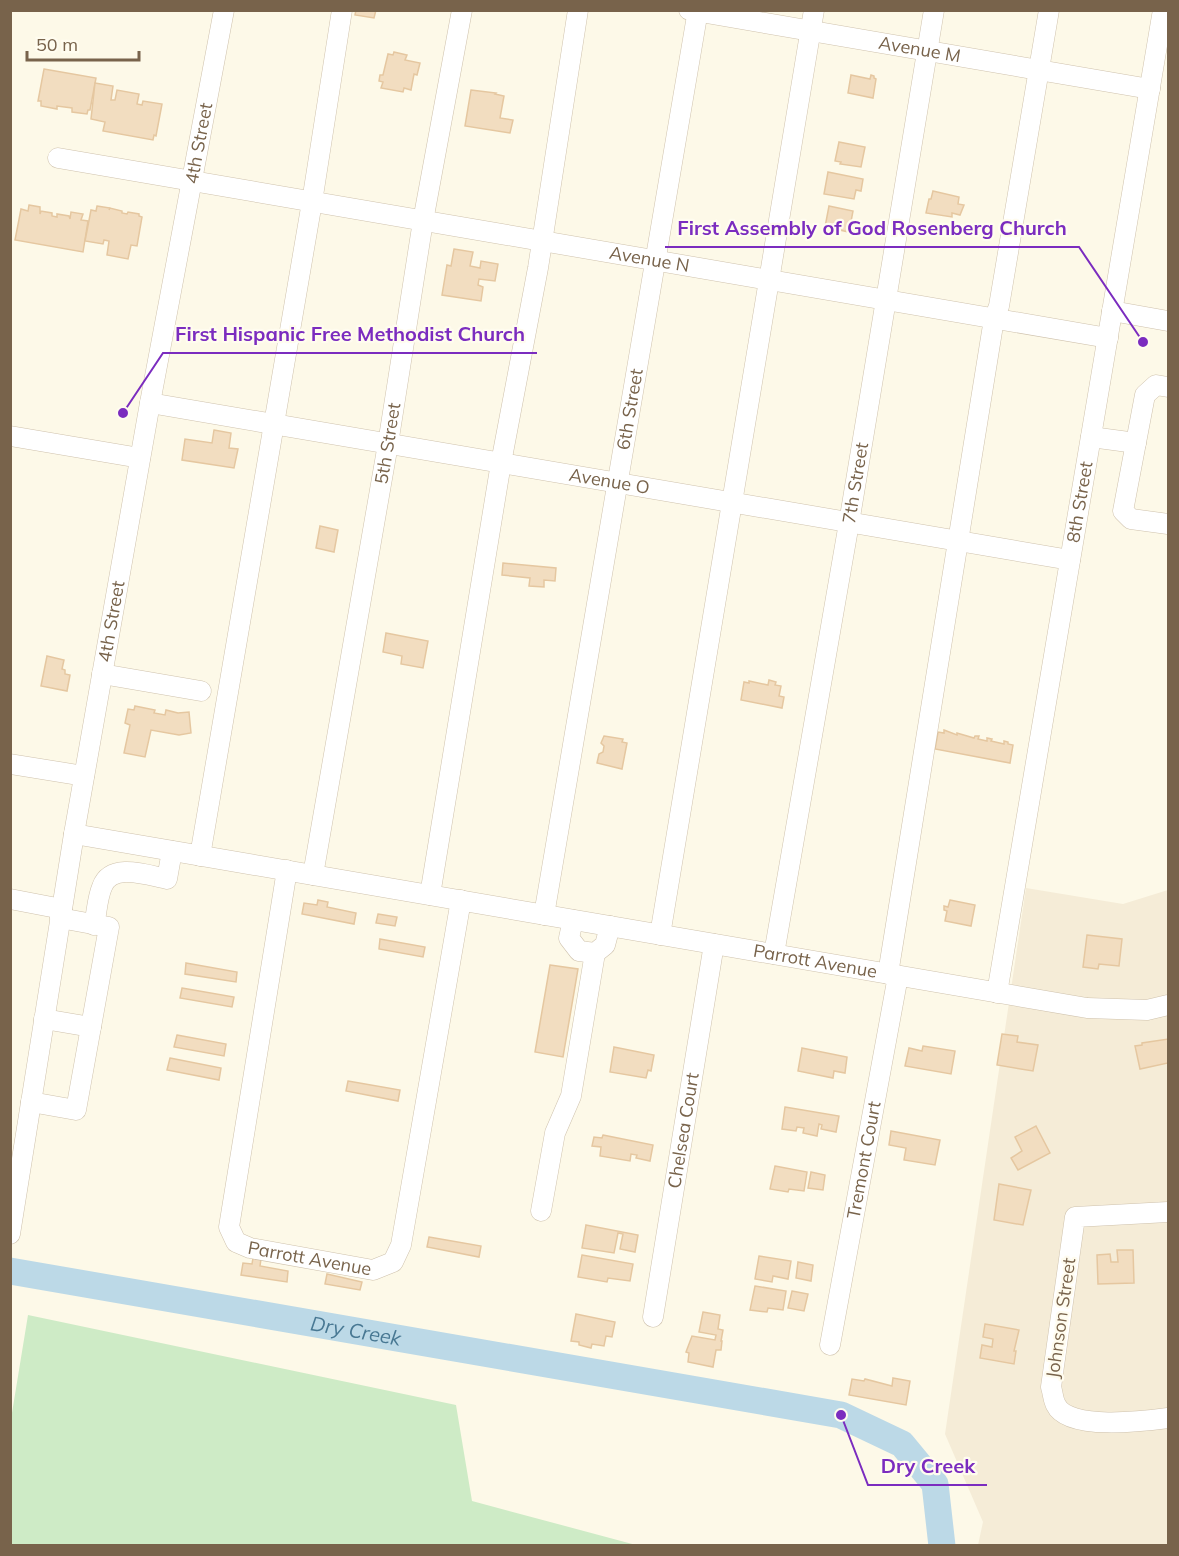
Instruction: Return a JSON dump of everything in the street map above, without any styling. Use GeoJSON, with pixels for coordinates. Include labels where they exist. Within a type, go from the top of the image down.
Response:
{"type":"FeatureCollection","features":[{"type":"Feature","properties":{"kind":"street","name":"4th Street"},"geometry":{"type":"LineString","coordinates":[[10,1234],[84,776],[140,458],[224,10]]}},
{"type":"Feature","properties":{"kind":"street"},"geometry":{"type":"LineString","coordinates":[[200,856],[312,202],[342,10]]}},
{"type":"Feature","properties":{"kind":"street","name":"5th Street"},"geometry":{"type":"LineString","coordinates":[[312,875],[388,444],[423,221],[462,10]]}},
{"type":"Feature","properties":{"kind":"street"},"geometry":{"type":"LineString","coordinates":[[430,895],[501,463],[534,290],[578,10]]}},
{"type":"Feature","properties":{"kind":"street"},"geometry":{"type":"LineString","coordinates":[[660,935],[814,10]]}},
{"type":"Feature","properties":{"kind":"street","name":"7th Street"},"geometry":{"type":"LineString","coordinates":[[774,954],[849,523],[934,10]]}},
{"type":"Feature","properties":{"kind":"street","name":"Tremont Court"},"geometry":{"type":"LineString","coordinates":[[830,1345],[893,975],[994,318],[999,306],[1049,10]]}},
{"type":"Feature","properties":{"kind":"street","name":"8th Street"},"geometry":{"type":"LineString","coordinates":[[997,993],[1163,10]]}},
{"type":"Feature","properties":{"kind":"street","name":"Avenue M"},"geometry":{"type":"LineString","coordinates":[[695,11],[1150,89]]}},
{"type":"Feature","properties":{"kind":"street","name":"6th Street"},"geometry":{"type":"LineString","coordinates":[[544,915],[695,11]]}},
{"type":"Feature","properties":{"kind":"street","name":"Avenue N"},"geometry":{"type":"LineString","coordinates":[[58,158],[1108,338]]}},
{"type":"Feature","properties":{"kind":"street"},"geometry":{"type":"LineString","coordinates":[[1112,311],[1168,321]]}},
{"type":"Feature","properties":{"kind":"street"},"geometry":{"type":"LineString","coordinates":[[1168,387],[1156,385],[1145,394],[1123,511],[1131,519],[1168,524]]}},
{"type":"Feature","properties":{"kind":"street","name":"Avenue O"},"geometry":{"type":"LineString","coordinates":[[150,404],[1070,560]]}},
{"type":"Feature","properties":{"kind":"street"},"geometry":{"type":"LineString","coordinates":[[10,436],[140,458]]}},
{"type":"Feature","properties":{"kind":"street"},"geometry":{"type":"LineString","coordinates":[[1091,437],[1136,443]]}},
{"type":"Feature","properties":{"kind":"street"},"geometry":{"type":"LineString","coordinates":[[102,674],[201,691]]}},
{"type":"Feature","properties":{"kind":"street"},"geometry":{"type":"LineString","coordinates":[[10,764],[84,776]]}},
{"type":"Feature","properties":{"kind":"street","name":"Parrott Avenue"},"geometry":{"type":"LineString","coordinates":[[74,834],[1087,1008],[1147,1010],[1168,1005]]}},
{"type":"Feature","properties":{"kind":"street"},"geometry":{"type":"LineString","coordinates":[[94,925],[102,885],[106,880],[120,872],[167,879],[172,851]]}},
{"type":"Feature","properties":{"kind":"street","name":"Parrott Avenue"},"geometry":{"type":"LineString","coordinates":[[286,870],[229,1227],[236,1242],[250,1248],[373,1270],[393,1262],[401,1245],[461,900]]}},
{"type":"Feature","properties":{"kind":"street"},"geometry":{"type":"LineString","coordinates":[[10,899],[94,925],[110,927],[76,1110],[31,1102]]}},
{"type":"Feature","properties":{"kind":"street"},"geometry":{"type":"LineString","coordinates":[[573,920],[569,938],[579,951],[595,953]]}},
{"type":"Feature","properties":{"kind":"street"},"geometry":{"type":"LineString","coordinates":[[541,1211],[555,1133],[571,1096],[595,953],[605,945],[610,926]]}},
{"type":"Feature","properties":{"kind":"street","name":"Chelsea Court"},"geometry":{"type":"LineString","coordinates":[[653,1317],[714,944]]}},
{"type":"Feature","properties":{"kind":"street"},"geometry":{"type":"LineString","coordinates":[[44,1019],[91,1027]]}},
{"type":"Feature","properties":{"kind":"street","name":"Johnson Street"},"geometry":{"type":"LineString","coordinates":[[1168,1212],[1076,1217],[1051,1387],[1056,1407],[1082,1420],[1131,1422],[1168,1418]]}},
{"type":"Feature","properties":{"kind":"shaded area"},"geometry":{"type":"Polygon","coordinates":[[[1026,888],[1123,904],[1168,890],[1168,1545],[978,1545],[983,1522],[945,1434],[1026,888]]]}},
{"type":"Feature","properties":{"kind":"green space"},"geometry":{"type":"Polygon","coordinates":[[[28,1315],[456,1405],[472,1501],[636,1545],[11,1545],[11,1419],[28,1315]]]}},
{"type":"Feature","properties":{"kind":"building"},"geometry":{"type":"Polygon","coordinates":[[[356,10],[376,10],[374,18],[355,15],[356,10]]]}},
{"type":"Feature","properties":{"kind":"building"},"geometry":{"type":"Polygon","coordinates":[[[394,52],[407,55],[405,60],[420,63],[417,75],[414,74],[411,90],[404,88],[403,92],[381,88],[383,82],[379,81],[380,75],[383,75],[388,54],[393,55],[394,52]]]}},
{"type":"Feature","properties":{"kind":"building"},"geometry":{"type":"Polygon","coordinates":[[[44,69],[96,78],[90,110],[87,114],[72,112],[72,108],[57,106],[57,109],[41,106],[41,101],[38,101],[44,69]]]}},
{"type":"Feature","properties":{"kind":"building"},"geometry":{"type":"Polygon","coordinates":[[[851,75],[870,79],[871,75],[874,76],[876,79],[873,98],[848,93],[851,75]]]}},
{"type":"Feature","properties":{"kind":"building"},"geometry":{"type":"Polygon","coordinates":[[[95,83],[113,86],[111,100],[115,100],[117,90],[139,94],[137,104],[142,105],[143,101],[162,104],[156,136],[154,135],[153,140],[103,131],[105,122],[91,119],[95,83]]]}},
{"type":"Feature","properties":{"kind":"building"},"geometry":{"type":"Polygon","coordinates":[[[471,90],[504,96],[500,118],[513,120],[510,133],[465,126],[471,90]]]}},
{"type":"Feature","properties":{"kind":"building"},"geometry":{"type":"Polygon","coordinates":[[[839,142],[865,147],[861,167],[835,161],[839,142]]]}},
{"type":"Feature","properties":{"kind":"building"},"geometry":{"type":"Polygon","coordinates":[[[828,172],[863,179],[861,191],[856,190],[854,199],[824,194],[828,172]]]}},
{"type":"Feature","properties":{"kind":"building"},"geometry":{"type":"Polygon","coordinates":[[[933,191],[959,197],[958,204],[964,205],[960,215],[952,213],[952,217],[926,213],[933,191]]]}},
{"type":"Feature","properties":{"kind":"building"},"geometry":{"type":"Polygon","coordinates":[[[29,205],[40,207],[40,214],[41,211],[52,213],[52,216],[57,217],[57,214],[69,216],[70,219],[71,212],[83,214],[81,220],[88,221],[83,252],[15,240],[21,209],[28,211],[29,205]]]}},
{"type":"Feature","properties":{"kind":"building"},"geometry":{"type":"Polygon","coordinates":[[[97,206],[127,214],[128,212],[139,214],[142,217],[137,246],[131,245],[128,259],[107,255],[109,241],[104,240],[103,244],[85,241],[91,210],[96,211],[97,206]]]}},
{"type":"Feature","properties":{"kind":"building"},"geometry":{"type":"Polygon","coordinates":[[[829,206],[853,211],[849,232],[825,227],[829,206]]]}},
{"type":"Feature","properties":{"kind":"building"},"geometry":{"type":"Polygon","coordinates":[[[454,249],[473,252],[470,266],[480,268],[481,261],[498,264],[495,281],[479,279],[478,285],[483,287],[481,301],[442,295],[447,265],[451,266],[454,249]]]}},
{"type":"Feature","properties":{"kind":"building"},"geometry":{"type":"Polygon","coordinates":[[[214,430],[231,433],[229,448],[238,449],[234,468],[182,460],[185,439],[212,443],[214,430]]]}},
{"type":"Feature","properties":{"kind":"building"},"geometry":{"type":"Polygon","coordinates":[[[320,526],[338,530],[334,552],[316,548],[320,526]]]}},
{"type":"Feature","properties":{"kind":"building"},"geometry":{"type":"Polygon","coordinates":[[[503,563],[556,568],[555,581],[544,580],[544,587],[529,586],[530,578],[502,575],[503,563]]]}},
{"type":"Feature","properties":{"kind":"building"},"geometry":{"type":"Polygon","coordinates":[[[386,633],[428,641],[423,668],[401,664],[402,656],[383,652],[386,633]]]}},
{"type":"Feature","properties":{"kind":"building"},"geometry":{"type":"Polygon","coordinates":[[[47,656],[64,660],[62,669],[65,670],[65,674],[70,675],[67,691],[41,686],[47,656]]]}},
{"type":"Feature","properties":{"kind":"building"},"geometry":{"type":"Polygon","coordinates":[[[769,680],[781,686],[779,696],[784,697],[782,708],[741,700],[744,682],[768,685],[769,680]]]}},
{"type":"Feature","properties":{"kind":"building"},"geometry":{"type":"Polygon","coordinates":[[[135,706],[155,710],[154,713],[165,715],[166,710],[178,713],[189,712],[191,733],[179,735],[151,730],[145,757],[124,753],[130,725],[125,723],[128,709],[134,710],[135,706]]]}},
{"type":"Feature","properties":{"kind":"building"},"geometry":{"type":"Polygon","coordinates":[[[944,730],[974,738],[979,736],[978,739],[987,741],[987,738],[1004,744],[1004,741],[1008,742],[1013,745],[1010,763],[935,749],[938,732],[944,733],[944,730]]]}},
{"type":"Feature","properties":{"kind":"building"},"geometry":{"type":"Polygon","coordinates":[[[604,736],[623,739],[622,742],[627,743],[622,769],[597,763],[599,754],[603,752],[604,746],[601,743],[604,736]]]}},
{"type":"Feature","properties":{"kind":"building"},"geometry":{"type":"Polygon","coordinates":[[[318,900],[328,902],[327,907],[356,913],[354,924],[302,914],[304,903],[317,905],[318,900]]]}},
{"type":"Feature","properties":{"kind":"building"},"geometry":{"type":"Polygon","coordinates":[[[950,900],[975,905],[971,926],[945,921],[947,911],[944,910],[944,906],[948,907],[950,900]]]}},
{"type":"Feature","properties":{"kind":"building"},"geometry":{"type":"Polygon","coordinates":[[[378,914],[397,917],[395,926],[376,923],[378,914]]]}},
{"type":"Feature","properties":{"kind":"building"},"geometry":{"type":"Polygon","coordinates":[[[1087,935],[1122,939],[1119,966],[1099,964],[1098,969],[1083,967],[1087,935]]]}},
{"type":"Feature","properties":{"kind":"building"},"geometry":{"type":"Polygon","coordinates":[[[380,939],[425,947],[423,957],[379,949],[380,939]]]}},
{"type":"Feature","properties":{"kind":"building"},"geometry":{"type":"Polygon","coordinates":[[[186,963],[237,972],[236,982],[185,974],[186,963]]]}},
{"type":"Feature","properties":{"kind":"building"},"geometry":{"type":"Polygon","coordinates":[[[550,965],[578,969],[563,1057],[535,1052],[550,965]]]}},
{"type":"Feature","properties":{"kind":"building"},"geometry":{"type":"Polygon","coordinates":[[[182,988],[234,997],[232,1007],[180,998],[182,988]]]}},
{"type":"Feature","properties":{"kind":"building"},"geometry":{"type":"Polygon","coordinates":[[[1002,1034],[1018,1036],[1017,1042],[1038,1045],[1033,1071],[997,1065],[1002,1034]]]}},
{"type":"Feature","properties":{"kind":"building"},"geometry":{"type":"Polygon","coordinates":[[[177,1035],[226,1044],[224,1056],[174,1047],[177,1035]]]}},
{"type":"Feature","properties":{"kind":"building"},"geometry":{"type":"Polygon","coordinates":[[[1168,1039],[1168,1063],[1140,1069],[1135,1046],[1168,1039]]]}},
{"type":"Feature","properties":{"kind":"building"},"geometry":{"type":"Polygon","coordinates":[[[923,1046],[955,1051],[951,1074],[905,1066],[909,1048],[922,1051],[923,1046]]]}},
{"type":"Feature","properties":{"kind":"building"},"geometry":{"type":"Polygon","coordinates":[[[614,1047],[654,1055],[651,1071],[648,1070],[646,1078],[610,1072],[614,1047]]]}},
{"type":"Feature","properties":{"kind":"building"},"geometry":{"type":"Polygon","coordinates":[[[802,1048],[847,1057],[845,1073],[834,1071],[833,1078],[798,1071],[802,1048]]]}},
{"type":"Feature","properties":{"kind":"building"},"geometry":{"type":"Polygon","coordinates":[[[170,1058],[221,1068],[219,1080],[167,1070],[170,1058]]]}},
{"type":"Feature","properties":{"kind":"building"},"geometry":{"type":"Polygon","coordinates":[[[348,1081],[400,1090],[398,1101],[346,1091],[348,1081]]]}},
{"type":"Feature","properties":{"kind":"building"},"geometry":{"type":"Polygon","coordinates":[[[785,1107],[839,1116],[836,1132],[821,1129],[822,1125],[819,1124],[817,1136],[803,1133],[804,1128],[797,1127],[796,1131],[782,1129],[785,1107]]]}},
{"type":"Feature","properties":{"kind":"building"},"geometry":{"type":"Polygon","coordinates":[[[1036,1126],[1050,1153],[1018,1170],[1011,1158],[1022,1151],[1015,1137],[1036,1126]]]}},
{"type":"Feature","properties":{"kind":"building"},"geometry":{"type":"Polygon","coordinates":[[[891,1131],[940,1140],[935,1165],[904,1160],[906,1148],[889,1145],[891,1131]]]}},
{"type":"Feature","properties":{"kind":"building"},"geometry":{"type":"Polygon","coordinates":[[[603,1135],[653,1145],[650,1161],[636,1158],[637,1155],[631,1154],[630,1161],[600,1156],[601,1147],[592,1146],[594,1137],[602,1138],[603,1135]]]}},
{"type":"Feature","properties":{"kind":"building"},"geometry":{"type":"Polygon","coordinates":[[[775,1166],[807,1172],[804,1191],[789,1189],[788,1192],[770,1189],[775,1166]]]}},
{"type":"Feature","properties":{"kind":"building"},"geometry":{"type":"Polygon","coordinates":[[[811,1172],[825,1175],[823,1190],[808,1188],[811,1172]]]}},
{"type":"Feature","properties":{"kind":"building"},"geometry":{"type":"Polygon","coordinates":[[[999,1184],[1031,1190],[1023,1225],[994,1220],[999,1184]]]}},
{"type":"Feature","properties":{"kind":"building"},"geometry":{"type":"Polygon","coordinates":[[[586,1225],[638,1235],[635,1252],[620,1249],[623,1234],[618,1233],[614,1253],[582,1248],[586,1225]]]}},
{"type":"Feature","properties":{"kind":"building"},"geometry":{"type":"Polygon","coordinates":[[[429,1237],[481,1246],[479,1257],[427,1247],[429,1237]]]}},
{"type":"Feature","properties":{"kind":"building"},"geometry":{"type":"Polygon","coordinates":[[[1117,1250],[1133,1250],[1134,1283],[1098,1284],[1097,1255],[1110,1254],[1111,1262],[1118,1262],[1117,1250]]]}},
{"type":"Feature","properties":{"kind":"building"},"geometry":{"type":"Polygon","coordinates":[[[582,1255],[633,1264],[630,1281],[608,1278],[607,1282],[578,1277],[582,1255]]]}},
{"type":"Feature","properties":{"kind":"building"},"geometry":{"type":"Polygon","coordinates":[[[759,1256],[791,1261],[788,1279],[773,1276],[772,1282],[755,1279],[759,1256]]]}},
{"type":"Feature","properties":{"kind":"building"},"geometry":{"type":"Polygon","coordinates":[[[253,1258],[261,1259],[260,1266],[288,1271],[287,1282],[241,1275],[243,1263],[252,1264],[253,1258]]]}},
{"type":"Feature","properties":{"kind":"building"},"geometry":{"type":"Polygon","coordinates":[[[798,1262],[813,1265],[811,1281],[796,1278],[798,1262]]]}},
{"type":"Feature","properties":{"kind":"building"},"geometry":{"type":"Polygon","coordinates":[[[327,1274],[362,1282],[360,1290],[325,1284],[327,1274]]]}},
{"type":"Feature","properties":{"kind":"building"},"geometry":{"type":"Polygon","coordinates":[[[755,1286],[786,1291],[783,1310],[768,1308],[767,1312],[750,1310],[755,1286]]]}},
{"type":"Feature","properties":{"kind":"building"},"geometry":{"type":"Polygon","coordinates":[[[792,1291],[808,1294],[804,1311],[788,1308],[792,1291]]]}},
{"type":"Feature","properties":{"kind":"building"},"geometry":{"type":"Polygon","coordinates":[[[703,1312],[720,1315],[718,1329],[723,1330],[721,1350],[716,1350],[713,1367],[688,1362],[689,1353],[686,1352],[692,1336],[715,1340],[716,1335],[699,1332],[703,1312]]]}},
{"type":"Feature","properties":{"kind":"building"},"geometry":{"type":"Polygon","coordinates":[[[576,1314],[615,1322],[612,1337],[606,1336],[604,1346],[592,1344],[591,1348],[571,1341],[576,1314]]]}},
{"type":"Feature","properties":{"kind":"building"},"geometry":{"type":"Polygon","coordinates":[[[985,1324],[1019,1330],[1014,1351],[1016,1351],[1014,1364],[980,1358],[982,1345],[992,1347],[993,1339],[983,1337],[985,1324]]]}},
{"type":"Feature","properties":{"kind":"building"},"geometry":{"type":"Polygon","coordinates":[[[893,1378],[910,1381],[906,1405],[849,1395],[852,1379],[864,1381],[865,1379],[892,1386],[893,1378]]]}},
{"type":"Feature","properties":{"kind":"waterway","name":"Dry Creek"},"geometry":{"type":"LineString","coordinates":[[10,1271],[841,1415],[902,1444],[935,1484],[942,1546]]}},
{"type":"Feature","properties":{"kind":"place","name":"First Assembly of God Rosenberg Church"},"geometry":{"type":"Point","coordinates":[1143,342]}},
{"type":"Feature","properties":{"kind":"place","name":"First Hispanic Free Methodist Church"},"geometry":{"type":"Point","coordinates":[123,413]}},
{"type":"Feature","properties":{"kind":"place","name":"Dry Creek"},"geometry":{"type":"Point","coordinates":[841,1415]}}]}
